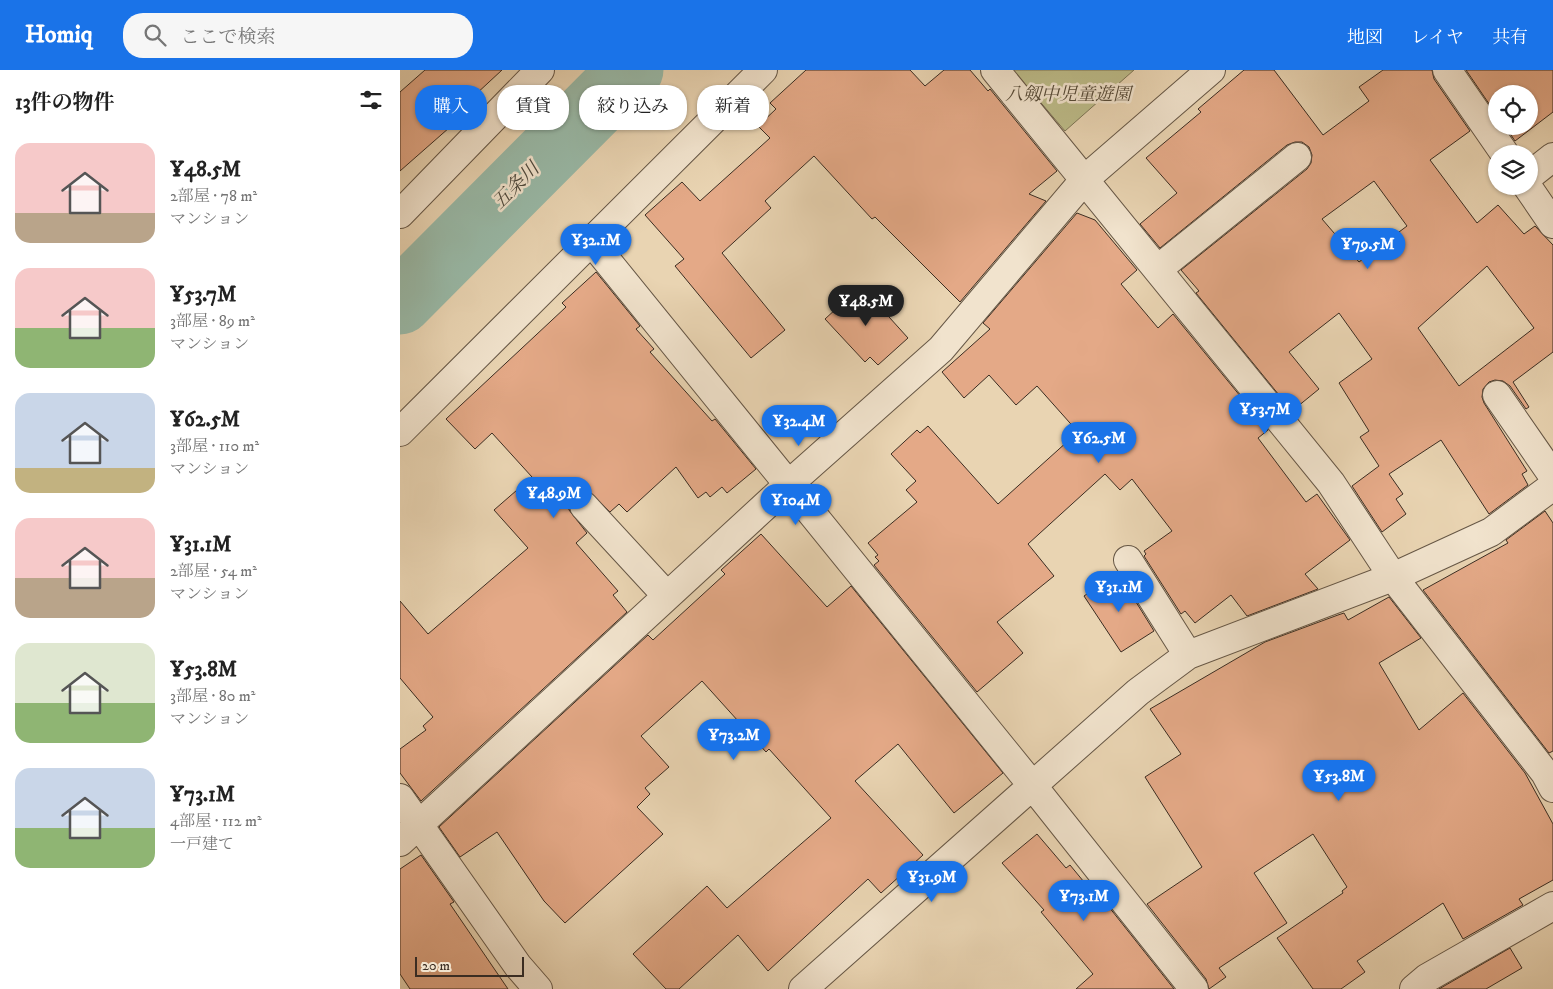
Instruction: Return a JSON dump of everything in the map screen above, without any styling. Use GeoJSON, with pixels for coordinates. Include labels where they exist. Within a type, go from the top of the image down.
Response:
{"type":"FeatureCollection","features":[{"type":"Feature","properties":{"kind":"street"},"geometry":{"type":"LineString","coordinates":[[400,214],[540,70]]}},
{"type":"Feature","properties":{"kind":"street"},"geometry":{"type":"LineString","coordinates":[[400,432],[763,70]]}},
{"type":"Feature","properties":{"kind":"street"},"geometry":{"type":"LineString","coordinates":[[995,70],[1331,483],[1393,576],[1550,777]]}},
{"type":"Feature","properties":{"kind":"street"},"geometry":{"type":"LineString","coordinates":[[409,833],[789,484],[941,349],[1085,179],[1211,70]]}},
{"type":"Feature","properties":{"kind":"street"},"geometry":{"type":"LineString","coordinates":[[1447,70],[1498,145]]}},
{"type":"Feature","properties":{"kind":"street"},"geometry":{"type":"LineString","coordinates":[[1158,269],[1297,157]]}},
{"type":"Feature","properties":{"kind":"street"},"geometry":{"type":"LineString","coordinates":[[1538,169],[1553,157]]}},
{"type":"Feature","properties":{"kind":"street"},"geometry":{"type":"LineString","coordinates":[[1533,195],[1553,224]]}},
{"type":"Feature","properties":{"kind":"street"},"geometry":{"type":"LineString","coordinates":[[591,241],[1032,785],[1194,989]]}},
{"type":"Feature","properties":{"kind":"street"},"geometry":{"type":"LineString","coordinates":[[1497,395],[1553,476]]}},
{"type":"Feature","properties":{"kind":"street"},"geometry":{"type":"LineString","coordinates":[[802,989],[1138,692],[1188,655],[1393,576],[1491,532],[1553,486]]}},
{"type":"Feature","properties":{"kind":"street"},"geometry":{"type":"LineString","coordinates":[[584,506],[667,596]]}},
{"type":"Feature","properties":{"kind":"street"},"geometry":{"type":"LineString","coordinates":[[1128,560],[1188,655]]}},
{"type":"Feature","properties":{"kind":"street"},"geometry":{"type":"LineString","coordinates":[[400,798],[409,833],[538,989]]}},
{"type":"Feature","properties":{"kind":"street"},"geometry":{"type":"LineString","coordinates":[[1414,989],[1427,978],[1553,906]]}},
{"type":"Feature","properties":{"kind":"green space","name":"八剱中児童遊園"},"geometry":{"type":"Polygon","coordinates":[[[1013,70],[1134,70],[1065,131],[1013,70]]]}},
{"type":"Feature","properties":{"kind":"building"},"geometry":{"type":"Polygon","coordinates":[[[425,70],[502,70],[486,85],[415,85],[415,130],[447,130],[400,171],[400,92],[425,70]]]}},
{"type":"Feature","properties":{"kind":"building"},"geometry":{"type":"Polygon","coordinates":[[[806,70],[910,70],[925,86],[944,70],[970,70],[988,91],[990,89],[1057,171],[1029,194],[1046,201],[960,302],[875,217],[872,219],[814,156],[765,201],[771,208],[722,253],[785,330],[751,358],[675,266],[684,259],[645,215],[682,182],[700,201],[770,138],[762,130],[769,130],[769,116],[776,109],[770,103],[806,70]]]}},
{"type":"Feature","properties":{"kind":"building"},"geometry":{"type":"Polygon","coordinates":[[[1244,70],[1274,70],[1323,135],[1369,101],[1359,87],[1383,70],[1432,70],[1434,79],[1470,131],[1430,160],[1477,223],[1498,205],[1524,234],[1535,226],[1553,245],[1553,352],[1513,382],[1529,407],[1526,409],[1510,386],[1503,381],[1495,380],[1489,382],[1483,389],[1482,397],[1527,471],[1522,474],[1528,485],[1489,514],[1441,440],[1389,474],[1403,494],[1396,499],[1406,514],[1382,532],[1352,486],[1379,466],[1360,437],[1369,431],[1339,383],[1372,359],[1339,313],[1289,352],[1319,389],[1292,411],[1196,293],[1199,291],[1181,270],[1307,169],[1311,163],[1312,155],[1309,147],[1302,142],[1287,145],[1160,248],[1140,224],[1177,193],[1146,158],[1201,112],[1198,109],[1244,70]],[[1374,181],[1322,219],[1359,262],[1407,226],[1374,181]],[[1487,266],[1418,328],[1459,386],[1534,328],[1487,266]]]}},
{"type":"Feature","properties":{"kind":"building"},"geometry":{"type":"Polygon","coordinates":[[[1466,70],[1553,70],[1553,112],[1538,123],[1538,85],[1488,85],[1488,102],[1466,70]]]}},
{"type":"Feature","properties":{"kind":"building"},"geometry":{"type":"Polygon","coordinates":[[[1511,135],[1523,135],[1515,141],[1511,135]]]}},
{"type":"Feature","properties":{"kind":"building"},"geometry":{"type":"Polygon","coordinates":[[[1077,213],[1095,220],[1137,270],[1121,284],[1158,328],[1173,314],[1268,430],[1258,438],[1306,502],[1317,494],[1350,540],[1305,574],[1318,589],[1247,616],[1231,595],[1195,623],[1185,611],[1181,614],[1144,556],[1146,554],[1144,551],[1172,531],[1132,479],[1120,490],[1105,474],[1028,544],[1054,576],[997,622],[1023,653],[977,692],[874,565],[879,561],[875,557],[878,555],[868,543],[917,502],[906,490],[916,481],[891,454],[917,430],[920,433],[928,426],[998,504],[1078,432],[1037,386],[1016,405],[989,375],[964,398],[942,372],[990,329],[983,323],[1077,213]]]}},
{"type":"Feature","properties":{"kind":"building"},"geometry":{"type":"Polygon","coordinates":[[[596,272],[640,326],[636,329],[654,349],[650,352],[712,421],[715,419],[756,469],[727,493],[722,487],[710,497],[706,492],[698,498],[676,467],[627,512],[619,504],[610,512],[589,491],[580,491],[573,495],[569,502],[569,510],[587,533],[576,543],[618,591],[613,595],[627,612],[421,801],[400,773],[400,749],[426,730],[423,726],[433,717],[400,678],[400,601],[428,634],[528,548],[494,510],[532,477],[492,433],[475,449],[446,419],[566,307],[562,303],[596,272]]]}},
{"type":"Feature","properties":{"kind":"building"},"geometry":{"type":"Polygon","coordinates":[[[861,286],[908,338],[878,365],[870,357],[865,362],[825,319],[861,286]]]}},
{"type":"Feature","properties":{"kind":"building"},"geometry":{"type":"Polygon","coordinates":[[[1545,511],[1553,523],[1553,751],[1549,753],[1423,590],[1508,543],[1506,540],[1545,511]]]}},
{"type":"Feature","properties":{"kind":"building"},"geometry":{"type":"Polygon","coordinates":[[[761,534],[827,607],[851,586],[1003,773],[954,813],[898,744],[855,781],[923,855],[881,893],[868,879],[768,971],[738,935],[679,989],[666,989],[633,954],[707,886],[727,908],[831,818],[769,749],[766,752],[702,681],[641,736],[669,767],[645,788],[650,794],[637,807],[663,834],[565,923],[544,901],[497,832],[460,857],[439,827],[648,635],[653,640],[725,574],[721,570],[761,534]]]}},
{"type":"Feature","properties":{"kind":"building"},"geometry":{"type":"Polygon","coordinates":[[[1118,573],[1154,631],[1121,652],[1084,596],[1118,573]]]}},
{"type":"Feature","properties":{"kind":"building"},"geometry":{"type":"Polygon","coordinates":[[[1389,597],[1421,638],[1379,663],[1419,730],[1463,693],[1525,773],[1553,824],[1553,880],[1519,899],[1523,905],[1463,939],[1443,903],[1357,961],[1365,972],[1341,989],[1313,989],[1277,938],[1343,893],[1342,891],[1347,887],[1313,834],[1254,873],[1287,923],[1219,968],[1226,977],[1209,989],[1206,979],[1147,904],[1202,867],[1145,777],[1181,754],[1150,709],[1265,642],[1344,613],[1348,620],[1389,597]]]}},
{"type":"Feature","properties":{"kind":"building"},"geometry":{"type":"Polygon","coordinates":[[[1037,834],[1066,868],[1070,865],[1098,899],[1101,897],[1174,989],[1076,989],[1093,974],[1041,912],[1044,910],[1002,863],[1037,834]]]}},
{"type":"Feature","properties":{"kind":"building"},"geometry":{"type":"Polygon","coordinates":[[[421,855],[454,902],[450,904],[508,989],[410,989],[400,974],[400,869],[421,855]]]}},
{"type":"Feature","properties":{"kind":"building"},"geometry":{"type":"Polygon","coordinates":[[[1510,948],[1522,968],[1486,989],[1439,989],[1510,948]]]}},
{"type":"Feature","properties":{"kind":"waterway","name":"五条川"},"geometry":{"type":"LineString","coordinates":[[400,302],[631,70]]}}]}
